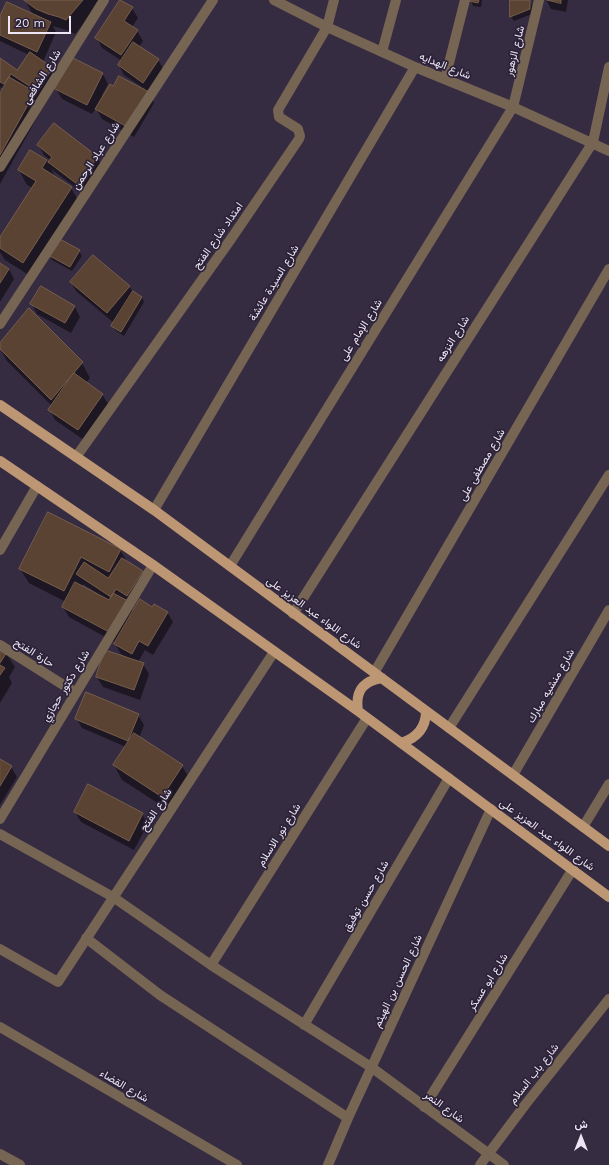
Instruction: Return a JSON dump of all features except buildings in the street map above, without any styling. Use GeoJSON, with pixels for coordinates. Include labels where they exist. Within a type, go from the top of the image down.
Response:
{"type":"FeatureCollection","features":[{"type":"Feature","properties":{"kind":"main road","name":"شارع اللواء عبد العزيز على"},"geometry":{"type":"LineString","coordinates":[[0,405],[154,510],[609,846]]}},
{"type":"Feature","properties":{"kind":"main road","name":"شارع اللواء عبد العزيز على"},"geometry":{"type":"LineString","coordinates":[[0,461],[153,565],[368,718],[609,897]]}},
{"type":"Feature","properties":{"kind":"main road"},"geometry":{"type":"LineString","coordinates":[[358,711],[356,703],[361,688],[378,675]]}},
{"type":"Feature","properties":{"kind":"main road"},"geometry":{"type":"LineString","coordinates":[[401,743],[408,741],[420,732],[426,718],[426,711]]}},
{"type":"Feature","properties":{"kind":"street","name":"شارع الشافعى"},"geometry":{"type":"LineString","coordinates":[[0,167],[104,0]]}},
{"type":"Feature","properties":{"kind":"street","name":"شارع عباد الرحمن"},"geometry":{"type":"LineString","coordinates":[[0,324],[213,0]]}},
{"type":"Feature","properties":{"kind":"street","name":"شارع الهدايه"},"geometry":{"type":"LineString","coordinates":[[274,0],[327,27],[414,67],[513,107],[609,150]]}},
{"type":"Feature","properties":{"kind":"street"},"geometry":{"type":"LineString","coordinates":[[327,27],[334,0]]}},
{"type":"Feature","properties":{"kind":"street"},"geometry":{"type":"LineString","coordinates":[[382,52],[396,0]]}},
{"type":"Feature","properties":{"kind":"street"},"geometry":{"type":"LineString","coordinates":[[445,79],[465,0]]}},
{"type":"Feature","properties":{"kind":"street","name":"شارع الزهور"},"geometry":{"type":"LineString","coordinates":[[513,107],[539,0]]}},
{"type":"Feature","properties":{"kind":"street","name":"امتداد شارع الفتح"},"geometry":{"type":"LineString","coordinates":[[76,457],[231,239],[299,139],[300,136],[298,129],[279,117],[278,110],[327,27]]}},
{"type":"Feature","properties":{"kind":"street","name":"شارع السيدة عائشة"},"geometry":{"type":"LineString","coordinates":[[154,510],[414,67]]}},
{"type":"Feature","properties":{"kind":"street","name":"شارع النزهه"},"geometry":{"type":"LineString","coordinates":[[293,614],[593,142],[609,67]]}},
{"type":"Feature","properties":{"kind":"street","name":"شارع الإمام على"},"geometry":{"type":"LineString","coordinates":[[230,566],[513,107]]}},
{"type":"Feature","properties":{"kind":"street","name":"شارع مصطفى على"},"geometry":{"type":"LineString","coordinates":[[378,675],[605,284],[609,269]]}},
{"type":"Feature","properties":{"kind":"street"},"geometry":{"type":"LineString","coordinates":[[449,728],[609,475]]}},
{"type":"Feature","properties":{"kind":"street"},"geometry":{"type":"LineString","coordinates":[[0,550],[37,486]]}},
{"type":"Feature","properties":{"kind":"street","name":"شارع دكتور حجازي"},"geometry":{"type":"LineString","coordinates":[[0,819],[153,565]]}},
{"type":"Feature","properties":{"kind":"street","name":"شارع منشيه مبارك"},"geometry":{"type":"LineString","coordinates":[[513,775],[609,610]]}},
{"type":"Feature","properties":{"kind":"street","name":"حارة الفتح"},"geometry":{"type":"LineString","coordinates":[[0,645],[76,693]]}},
{"type":"Feature","properties":{"kind":"street","name":"شارع الفتح"},"geometry":{"type":"LineString","coordinates":[[0,949],[58,982],[274,652]]}},
{"type":"Feature","properties":{"kind":"street","name":"شارع نور الاسلام"},"geometry":{"type":"LineString","coordinates":[[211,965],[368,718]]}},
{"type":"Feature","properties":{"kind":"street","name":"شارع حسن توفيق"},"geometry":{"type":"LineString","coordinates":[[304,1025],[450,778]]}},
{"type":"Feature","properties":{"kind":"street"},"geometry":{"type":"LineString","coordinates":[[583,827],[609,784]]}},
{"type":"Feature","properties":{"kind":"street","name":"شارع الحسن بن الهيثم"},"geometry":{"type":"LineString","coordinates":[[328,1165],[371,1067],[491,809]]}},
{"type":"Feature","properties":{"kind":"street","name":"شارع النمر"},"geometry":{"type":"LineString","coordinates":[[0,834],[113,897],[211,965],[371,1067],[504,1165]]}},
{"type":"Feature","properties":{"kind":"street","name":"شارع ابو عسكر"},"geometry":{"type":"LineString","coordinates":[[424,1107],[573,869]]}},
{"type":"Feature","properties":{"kind":"street"},"geometry":{"type":"LineString","coordinates":[[86,938],[160,995],[348,1118]]}},
{"type":"Feature","properties":{"kind":"street","name":"شارع باب السلام"},"geometry":{"type":"LineString","coordinates":[[480,1165],[525,1105],[609,999]]}},
{"type":"Feature","properties":{"kind":"street","name":"شارع القضاء"},"geometry":{"type":"LineString","coordinates":[[0,1027],[237,1165]]}},
{"type":"Feature","properties":{"kind":"street"},"geometry":{"type":"LineString","coordinates":[[0,1154],[20,1165]]}}]}
